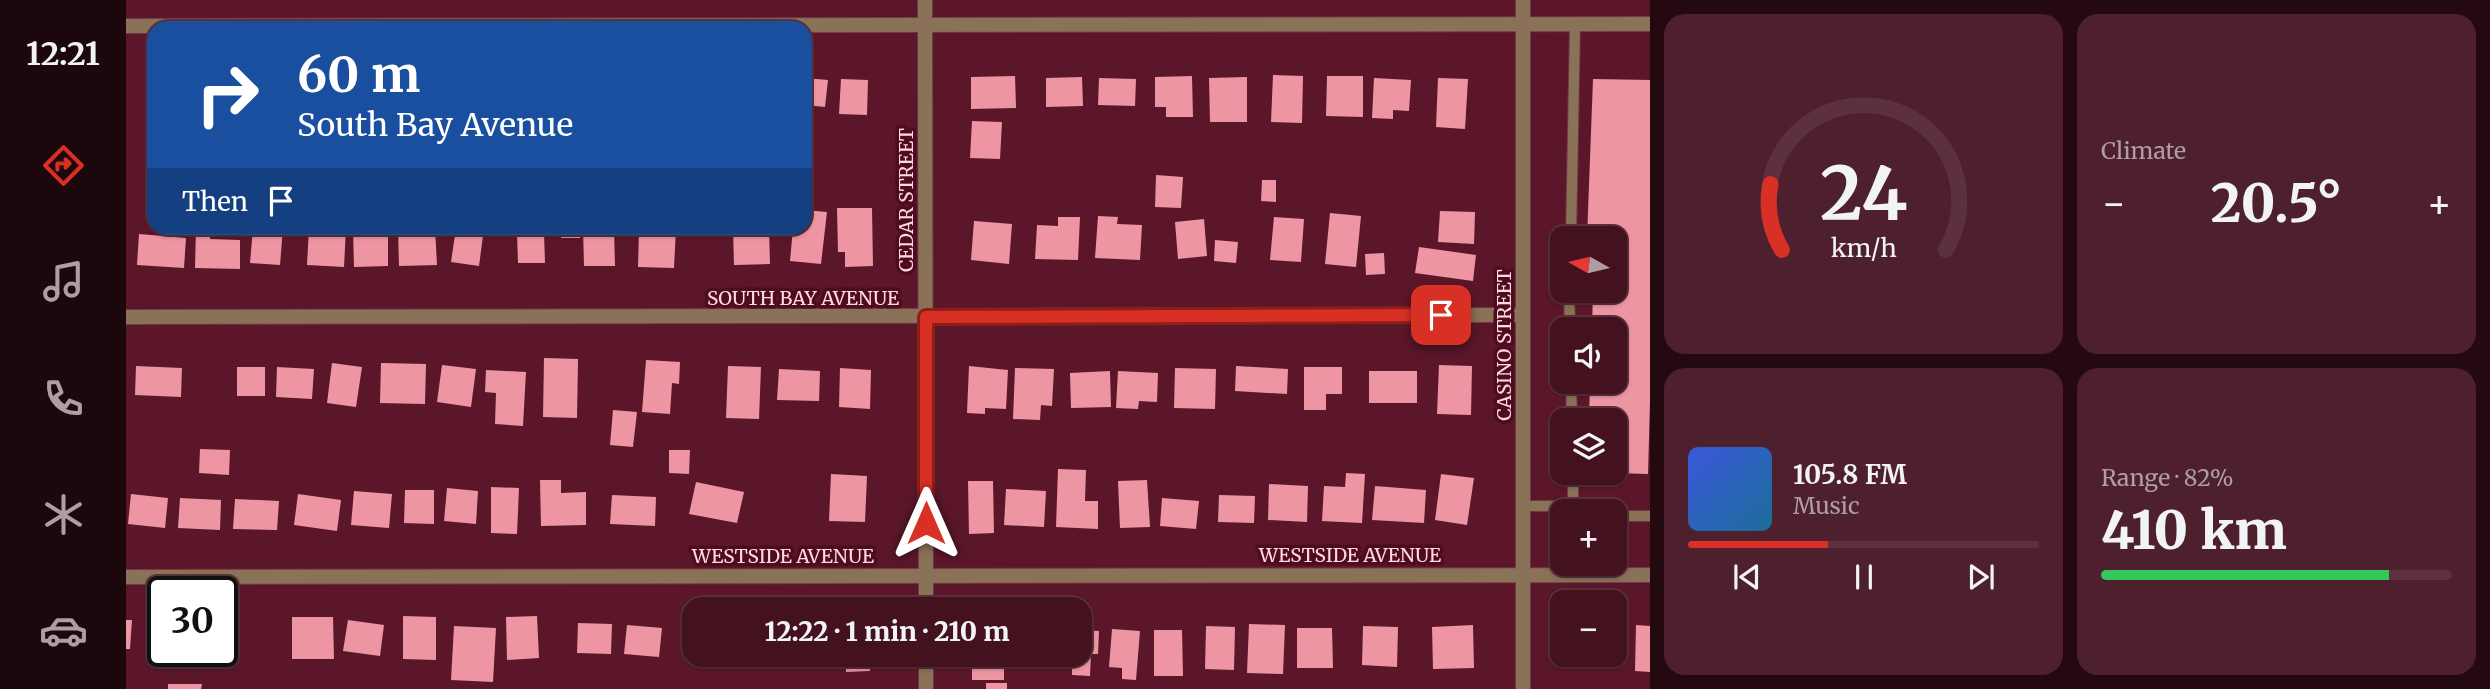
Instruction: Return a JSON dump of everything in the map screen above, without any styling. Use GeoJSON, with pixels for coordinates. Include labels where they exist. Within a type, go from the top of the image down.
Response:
{"type":"FeatureCollection","features":[{"type":"Feature","properties":{"kind":"street","name":"CEDAR STREET"},"geometry":{"type":"LineString","coordinates":[[925,0],[926,597]]}},
{"type":"Feature","properties":{"kind":"street","name":"CASINO STREET"},"geometry":{"type":"LineString","coordinates":[[1523,0],[1523,689]]}},
{"type":"Feature","properties":{"kind":"street"},"geometry":{"type":"LineString","coordinates":[[812,25],[1650,24]]}},
{"type":"Feature","properties":{"kind":"street"},"geometry":{"type":"LineString","coordinates":[[126,26],[147,26]]}},
{"type":"Feature","properties":{"kind":"street","name":"SOUTH BAY AVENUE"},"geometry":{"type":"LineString","coordinates":[[126,317],[1523,315]]}},
{"type":"Feature","properties":{"kind":"street","name":"WESTSIDE AVENUE"},"geometry":{"type":"LineString","coordinates":[[126,577],[1650,575]]}},
{"type":"Feature","properties":{"kind":"street"},"geometry":{"type":"LineString","coordinates":[[926,667],[926,689]]}},
{"type":"Feature","properties":{"kind":"lane"},"geometry":{"type":"LineString","coordinates":[[1571,226],[1575,24]]}},
{"type":"Feature","properties":{"kind":"lane"},"geometry":{"type":"LineString","coordinates":[[1523,506],[1550,506]]}},
{"type":"Feature","properties":{"kind":"lane"},"geometry":{"type":"LineString","coordinates":[[1627,516],[1650,516]]}},
{"type":"Feature","properties":{"kind":"building"},"geometry":{"type":"Polygon","coordinates":[[[1273,75],[1303,76],[1302,123],[1271,122],[1273,75]]]}},
{"type":"Feature","properties":{"kind":"building"},"geometry":{"type":"Polygon","coordinates":[[[1015,76],[1016,108],[971,109],[971,77],[1015,76]]]}},
{"type":"Feature","properties":{"kind":"building"},"geometry":{"type":"Polygon","coordinates":[[[1192,76],[1193,117],[1166,117],[1166,107],[1155,107],[1155,77],[1192,76]]]}},
{"type":"Feature","properties":{"kind":"building"},"geometry":{"type":"Polygon","coordinates":[[[1327,76],[1363,76],[1363,117],[1326,116],[1327,76]]]}},
{"type":"Feature","properties":{"kind":"building"},"geometry":{"type":"Polygon","coordinates":[[[1082,77],[1083,106],[1046,107],[1046,78],[1082,77]]]}},
{"type":"Feature","properties":{"kind":"building"},"geometry":{"type":"Polygon","coordinates":[[[1247,77],[1247,122],[1210,122],[1209,78],[1247,77]]]}},
{"type":"Feature","properties":{"kind":"building"},"geometry":{"type":"Polygon","coordinates":[[[1099,78],[1136,79],[1135,106],[1098,105],[1099,78]]]}},
{"type":"Feature","properties":{"kind":"building"},"geometry":{"type":"Polygon","coordinates":[[[1374,78],[1411,80],[1409,111],[1393,110],[1393,119],[1372,118],[1374,78]]]}},
{"type":"Feature","properties":{"kind":"building"},"geometry":{"type":"Polygon","coordinates":[[[1438,78],[1468,79],[1465,129],[1436,127],[1438,78]]]}},
{"type":"Feature","properties":{"kind":"building"},"geometry":{"type":"Polygon","coordinates":[[[145,79],[147,79],[147,109],[145,79]]]}},
{"type":"Feature","properties":{"kind":"building"},"geometry":{"type":"Polygon","coordinates":[[[812,79],[828,80],[825,107],[812,106],[812,79]]]}},
{"type":"Feature","properties":{"kind":"building"},"geometry":{"type":"Polygon","coordinates":[[[841,79],[868,80],[867,115],[839,114],[841,79]]]}},
{"type":"Feature","properties":{"kind":"building"},"geometry":{"type":"Polygon","coordinates":[[[1593,79],[1650,80],[1648,474],[1627,473],[1627,408],[1589,408],[1590,394],[1627,394],[1627,317],[1592,317],[1593,303],[1628,303],[1628,226],[1587,226],[1593,79]]]}},
{"type":"Feature","properties":{"kind":"building"},"geometry":{"type":"Polygon","coordinates":[[[972,121],[1002,122],[1000,159],[970,158],[972,121]]]}},
{"type":"Feature","properties":{"kind":"building"},"geometry":{"type":"Polygon","coordinates":[[[1156,175],[1183,177],[1181,208],[1155,207],[1156,175]]]}},
{"type":"Feature","properties":{"kind":"building"},"geometry":{"type":"Polygon","coordinates":[[[1262,180],[1276,180],[1276,202],[1261,201],[1262,180]]]}},
{"type":"Feature","properties":{"kind":"building"},"geometry":{"type":"Polygon","coordinates":[[[837,208],[872,208],[873,266],[845,267],[845,252],[838,252],[837,208]]]}},
{"type":"Feature","properties":{"kind":"building"},"geometry":{"type":"Polygon","coordinates":[[[812,211],[827,212],[821,264],[790,261],[792,235],[812,235],[812,211]]]}},
{"type":"Feature","properties":{"kind":"building"},"geometry":{"type":"Polygon","coordinates":[[[1440,211],[1475,212],[1474,244],[1438,242],[1440,211]]]}},
{"type":"Feature","properties":{"kind":"building"},"geometry":{"type":"Polygon","coordinates":[[[1330,213],[1361,216],[1356,267],[1325,264],[1330,213]]]}},
{"type":"Feature","properties":{"kind":"building"},"geometry":{"type":"Polygon","coordinates":[[[1098,216],[1118,217],[1117,224],[1142,225],[1140,260],[1095,258],[1098,216]]]}},
{"type":"Feature","properties":{"kind":"building"},"geometry":{"type":"Polygon","coordinates":[[[1058,217],[1080,217],[1078,260],[1035,259],[1037,225],[1058,226],[1058,217]]]}},
{"type":"Feature","properties":{"kind":"building"},"geometry":{"type":"Polygon","coordinates":[[[1274,217],[1304,219],[1301,262],[1270,260],[1274,217]]]}},
{"type":"Feature","properties":{"kind":"building"},"geometry":{"type":"Polygon","coordinates":[[[1204,219],[1207,256],[1178,259],[1175,222],[1204,219]]]}},
{"type":"Feature","properties":{"kind":"building"},"geometry":{"type":"Polygon","coordinates":[[[974,221],[1012,224],[1009,264],[971,260],[974,221]]]}},
{"type":"Feature","properties":{"kind":"building"},"geometry":{"type":"Polygon","coordinates":[[[139,234],[186,238],[184,268],[137,265],[139,234]]]}},
{"type":"Feature","properties":{"kind":"building"},"geometry":{"type":"Polygon","coordinates":[[[196,235],[210,235],[210,239],[240,240],[240,269],[195,268],[196,235]]]}},
{"type":"Feature","properties":{"kind":"building"},"geometry":{"type":"Polygon","coordinates":[[[252,235],[282,235],[280,265],[250,263],[252,235]]]}},
{"type":"Feature","properties":{"kind":"building"},"geometry":{"type":"Polygon","coordinates":[[[309,235],[346,235],[344,267],[307,265],[309,235]]]}},
{"type":"Feature","properties":{"kind":"building"},"geometry":{"type":"Polygon","coordinates":[[[353,235],[388,235],[388,266],[354,267],[353,235]]]}},
{"type":"Feature","properties":{"kind":"building"},"geometry":{"type":"Polygon","coordinates":[[[398,235],[435,235],[437,265],[399,266],[398,235]]]}},
{"type":"Feature","properties":{"kind":"building"},"geometry":{"type":"Polygon","coordinates":[[[455,235],[483,235],[479,266],[451,262],[455,235]]]}},
{"type":"Feature","properties":{"kind":"building"},"geometry":{"type":"Polygon","coordinates":[[[517,235],[544,235],[545,263],[518,263],[517,235]]]}},
{"type":"Feature","properties":{"kind":"building"},"geometry":{"type":"Polygon","coordinates":[[[561,235],[580,235],[580,238],[561,238],[561,235]]]}},
{"type":"Feature","properties":{"kind":"building"},"geometry":{"type":"Polygon","coordinates":[[[583,235],[614,235],[615,266],[584,266],[583,235]]]}},
{"type":"Feature","properties":{"kind":"building"},"geometry":{"type":"Polygon","coordinates":[[[639,235],[676,235],[674,268],[638,267],[639,235]]]}},
{"type":"Feature","properties":{"kind":"building"},"geometry":{"type":"Polygon","coordinates":[[[733,235],[769,235],[770,264],[734,265],[733,235]]]}},
{"type":"Feature","properties":{"kind":"building"},"geometry":{"type":"Polygon","coordinates":[[[1215,240],[1238,242],[1236,263],[1214,261],[1215,240]]]}},
{"type":"Feature","properties":{"kind":"building"},"geometry":{"type":"Polygon","coordinates":[[[1419,247],[1476,255],[1473,281],[1415,273],[1419,247]]]}},
{"type":"Feature","properties":{"kind":"building"},"geometry":{"type":"Polygon","coordinates":[[[1384,253],[1385,274],[1366,275],[1365,254],[1384,253]]]}},
{"type":"Feature","properties":{"kind":"building"},"geometry":{"type":"Polygon","coordinates":[[[544,358],[578,359],[577,418],[543,417],[544,358]]]}},
{"type":"Feature","properties":{"kind":"building"},"geometry":{"type":"Polygon","coordinates":[[[646,360],[680,362],[679,384],[672,383],[670,414],[642,412],[646,360]]]}},
{"type":"Feature","properties":{"kind":"building"},"geometry":{"type":"Polygon","coordinates":[[[332,363],[362,367],[356,407],[327,403],[332,363]]]}},
{"type":"Feature","properties":{"kind":"building"},"geometry":{"type":"Polygon","coordinates":[[[381,363],[426,364],[425,404],[380,403],[381,363]]]}},
{"type":"Feature","properties":{"kind":"building"},"geometry":{"type":"Polygon","coordinates":[[[442,365],[476,369],[471,407],[437,402],[442,365]]]}},
{"type":"Feature","properties":{"kind":"building"},"geometry":{"type":"Polygon","coordinates":[[[1439,365],[1472,366],[1471,415],[1437,414],[1439,365]]]}},
{"type":"Feature","properties":{"kind":"building"},"geometry":{"type":"Polygon","coordinates":[[[136,366],[182,368],[181,397],[135,395],[136,366]]]}},
{"type":"Feature","properties":{"kind":"building"},"geometry":{"type":"Polygon","coordinates":[[[728,366],[761,367],[759,419],[726,418],[728,366]]]}},
{"type":"Feature","properties":{"kind":"building"},"geometry":{"type":"Polygon","coordinates":[[[969,366],[1008,370],[1006,409],[985,408],[985,414],[967,413],[969,366]]]}},
{"type":"Feature","properties":{"kind":"building"},"geometry":{"type":"Polygon","coordinates":[[[1236,366],[1288,369],[1287,394],[1235,391],[1236,366]]]}},
{"type":"Feature","properties":{"kind":"building"},"geometry":{"type":"Polygon","coordinates":[[[237,367],[265,367],[265,396],[237,396],[237,367]]]}},
{"type":"Feature","properties":{"kind":"building"},"geometry":{"type":"Polygon","coordinates":[[[277,367],[314,369],[312,399],[276,397],[277,367]]]}},
{"type":"Feature","properties":{"kind":"building"},"geometry":{"type":"Polygon","coordinates":[[[1304,367],[1342,367],[1342,394],[1326,394],[1326,410],[1304,410],[1304,367]]]}},
{"type":"Feature","properties":{"kind":"building"},"geometry":{"type":"Polygon","coordinates":[[[840,368],[871,370],[870,409],[839,407],[840,368]]]}},
{"type":"Feature","properties":{"kind":"building"},"geometry":{"type":"Polygon","coordinates":[[[1015,368],[1054,369],[1052,406],[1041,405],[1040,420],[1013,419],[1015,368]]]}},
{"type":"Feature","properties":{"kind":"building"},"geometry":{"type":"Polygon","coordinates":[[[1175,368],[1216,369],[1215,409],[1174,408],[1175,368]]]}},
{"type":"Feature","properties":{"kind":"building"},"geometry":{"type":"Polygon","coordinates":[[[779,369],[820,371],[819,401],[777,400],[779,369]]]}},
{"type":"Feature","properties":{"kind":"building"},"geometry":{"type":"Polygon","coordinates":[[[486,370],[526,372],[523,426],[495,424],[496,393],[485,392],[486,370]]]}},
{"type":"Feature","properties":{"kind":"building"},"geometry":{"type":"Polygon","coordinates":[[[1110,371],[1111,407],[1071,408],[1070,373],[1110,371]]]}},
{"type":"Feature","properties":{"kind":"building"},"geometry":{"type":"Polygon","coordinates":[[[1118,371],[1158,373],[1157,402],[1139,401],[1138,409],[1116,408],[1118,371]]]}},
{"type":"Feature","properties":{"kind":"building"},"geometry":{"type":"Polygon","coordinates":[[[1369,371],[1417,371],[1417,403],[1369,403],[1369,371]]]}},
{"type":"Feature","properties":{"kind":"building"},"geometry":{"type":"Polygon","coordinates":[[[613,410],[637,412],[633,447],[610,445],[613,410]]]}},
{"type":"Feature","properties":{"kind":"building"},"geometry":{"type":"Polygon","coordinates":[[[200,449],[230,450],[229,475],[199,473],[200,449]]]}},
{"type":"Feature","properties":{"kind":"building"},"geometry":{"type":"Polygon","coordinates":[[[669,450],[690,450],[689,474],[669,473],[669,450]]]}},
{"type":"Feature","properties":{"kind":"building"},"geometry":{"type":"Polygon","coordinates":[[[1058,469],[1086,470],[1085,501],[1098,501],[1098,529],[1056,527],[1058,469]]]}},
{"type":"Feature","properties":{"kind":"building"},"geometry":{"type":"Polygon","coordinates":[[[1346,473],[1365,474],[1362,523],[1322,521],[1324,486],[1345,487],[1346,473]]]}},
{"type":"Feature","properties":{"kind":"building"},"geometry":{"type":"Polygon","coordinates":[[[831,474],[867,476],[865,522],[829,521],[831,474]]]}},
{"type":"Feature","properties":{"kind":"building"},"geometry":{"type":"Polygon","coordinates":[[[1441,474],[1474,478],[1467,525],[1435,520],[1441,474]]]}},
{"type":"Feature","properties":{"kind":"building"},"geometry":{"type":"Polygon","coordinates":[[[540,480],[561,480],[561,493],[586,492],[586,525],[541,526],[540,480]]]}},
{"type":"Feature","properties":{"kind":"building"},"geometry":{"type":"Polygon","coordinates":[[[1147,480],[1150,527],[1120,528],[1118,481],[1147,480]]]}},
{"type":"Feature","properties":{"kind":"building"},"geometry":{"type":"Polygon","coordinates":[[[968,481],[993,481],[994,533],[969,534],[968,481]]]}},
{"type":"Feature","properties":{"kind":"building"},"geometry":{"type":"Polygon","coordinates":[[[696,482],[744,492],[737,523],[689,514],[696,482]]]}},
{"type":"Feature","properties":{"kind":"building"},"geometry":{"type":"Polygon","coordinates":[[[1269,484],[1308,486],[1307,522],[1268,520],[1269,484]]]}},
{"type":"Feature","properties":{"kind":"building"},"geometry":{"type":"Polygon","coordinates":[[[1375,486],[1426,490],[1424,523],[1372,520],[1375,486]]]}},
{"type":"Feature","properties":{"kind":"building"},"geometry":{"type":"Polygon","coordinates":[[[491,487],[519,488],[517,534],[491,533],[491,487]]]}},
{"type":"Feature","properties":{"kind":"building"},"geometry":{"type":"Polygon","coordinates":[[[447,488],[478,491],[476,524],[444,521],[447,488]]]}},
{"type":"Feature","properties":{"kind":"building"},"geometry":{"type":"Polygon","coordinates":[[[1006,489],[1046,491],[1044,527],[1004,525],[1006,489]]]}},
{"type":"Feature","properties":{"kind":"building"},"geometry":{"type":"Polygon","coordinates":[[[405,490],[434,490],[434,524],[404,523],[405,490]]]}},
{"type":"Feature","properties":{"kind":"building"},"geometry":{"type":"Polygon","coordinates":[[[354,491],[392,494],[389,528],[351,525],[354,491]]]}},
{"type":"Feature","properties":{"kind":"building"},"geometry":{"type":"Polygon","coordinates":[[[131,494],[168,498],[165,528],[128,524],[131,494]]]}},
{"type":"Feature","properties":{"kind":"building"},"geometry":{"type":"Polygon","coordinates":[[[298,494],[341,500],[337,531],[294,525],[298,494]]]}},
{"type":"Feature","properties":{"kind":"building"},"geometry":{"type":"Polygon","coordinates":[[[612,495],[656,497],[655,526],[610,524],[612,495]]]}},
{"type":"Feature","properties":{"kind":"building"},"geometry":{"type":"Polygon","coordinates":[[[1219,495],[1255,496],[1254,523],[1218,522],[1219,495]]]}},
{"type":"Feature","properties":{"kind":"building"},"geometry":{"type":"Polygon","coordinates":[[[180,498],[221,500],[220,530],[178,528],[180,498]]]}},
{"type":"Feature","properties":{"kind":"building"},"geometry":{"type":"Polygon","coordinates":[[[1162,498],[1199,501],[1196,529],[1160,526],[1162,498]]]}},
{"type":"Feature","properties":{"kind":"building"},"geometry":{"type":"Polygon","coordinates":[[[235,499],[279,501],[277,530],[233,529],[235,499]]]}},
{"type":"Feature","properties":{"kind":"building"},"geometry":{"type":"Polygon","coordinates":[[[403,616],[436,617],[436,660],[403,659],[403,616]]]}},
{"type":"Feature","properties":{"kind":"building"},"geometry":{"type":"Polygon","coordinates":[[[537,616],[539,658],[507,660],[506,617],[537,616]]]}},
{"type":"Feature","properties":{"kind":"building"},"geometry":{"type":"Polygon","coordinates":[[[292,617],[333,617],[334,659],[292,659],[292,617]]]}},
{"type":"Feature","properties":{"kind":"building"},"geometry":{"type":"Polygon","coordinates":[[[126,620],[132,620],[130,649],[126,649],[126,620]]]}},
{"type":"Feature","properties":{"kind":"building"},"geometry":{"type":"Polygon","coordinates":[[[348,620],[384,625],[380,656],[343,651],[348,620]]]}},
{"type":"Feature","properties":{"kind":"building"},"geometry":{"type":"Polygon","coordinates":[[[680,621],[682,621],[682,649],[680,621]]]}},
{"type":"Feature","properties":{"kind":"building"},"geometry":{"type":"Polygon","coordinates":[[[578,623],[612,624],[611,654],[577,653],[578,623]]]}},
{"type":"Feature","properties":{"kind":"building"},"geometry":{"type":"Polygon","coordinates":[[[1249,624],[1285,625],[1283,674],[1247,673],[1249,624]]]}},
{"type":"Feature","properties":{"kind":"building"},"geometry":{"type":"Polygon","coordinates":[[[627,625],[662,628],[659,657],[624,654],[627,625]]]}},
{"type":"Feature","properties":{"kind":"building"},"geometry":{"type":"Polygon","coordinates":[[[1473,625],[1474,668],[1433,669],[1432,627],[1473,625]]]}},
{"type":"Feature","properties":{"kind":"building"},"geometry":{"type":"Polygon","coordinates":[[[1636,625],[1650,626],[1650,672],[1635,671],[1636,625]]]}},
{"type":"Feature","properties":{"kind":"building"},"geometry":{"type":"Polygon","coordinates":[[[454,626],[496,628],[493,682],[451,680],[454,626]]]}},
{"type":"Feature","properties":{"kind":"building"},"geometry":{"type":"Polygon","coordinates":[[[1206,626],[1235,627],[1234,670],[1205,669],[1206,626]]]}},
{"type":"Feature","properties":{"kind":"building"},"geometry":{"type":"Polygon","coordinates":[[[1363,626],[1398,627],[1397,667],[1362,665],[1363,626]]]}},
{"type":"Feature","properties":{"kind":"building"},"geometry":{"type":"Polygon","coordinates":[[[1297,628],[1332,628],[1333,668],[1297,668],[1297,628]]]}},
{"type":"Feature","properties":{"kind":"building"},"geometry":{"type":"Polygon","coordinates":[[[1112,629],[1140,631],[1136,680],[1122,679],[1122,668],[1109,667],[1112,629]]]}},
{"type":"Feature","properties":{"kind":"building"},"geometry":{"type":"Polygon","coordinates":[[[1154,630],[1182,630],[1183,676],[1154,676],[1154,630]]]}},
{"type":"Feature","properties":{"kind":"building"},"geometry":{"type":"Polygon","coordinates":[[[1092,631],[1099,631],[1098,654],[1092,654],[1092,631]]]}},
{"type":"Feature","properties":{"kind":"building"},"geometry":{"type":"Polygon","coordinates":[[[810,667],[810,669],[781,668],[810,667]]]}},
{"type":"Feature","properties":{"kind":"building"},"geometry":{"type":"Polygon","coordinates":[[[846,667],[870,667],[870,671],[846,672],[846,667]]]}},
{"type":"Feature","properties":{"kind":"building"},"geometry":{"type":"Polygon","coordinates":[[[972,667],[1004,667],[1004,680],[972,680],[972,667]]]}},
{"type":"Feature","properties":{"kind":"building"},"geometry":{"type":"Polygon","coordinates":[[[1072,667],[1090,667],[1090,676],[1072,675],[1072,667]]]}},
{"type":"Feature","properties":{"kind":"building"},"geometry":{"type":"Polygon","coordinates":[[[986,683],[1007,683],[1007,689],[986,689],[986,683]]]}},
{"type":"Feature","properties":{"kind":"building"},"geometry":{"type":"Polygon","coordinates":[[[168,684],[202,684],[201,689],[168,689],[168,684]]]}},
{"type":"Feature","properties":{"kind":"route"},"geometry":{"type":"LineString","coordinates":[[926,523],[926,317],[1441,315]]}}]}
